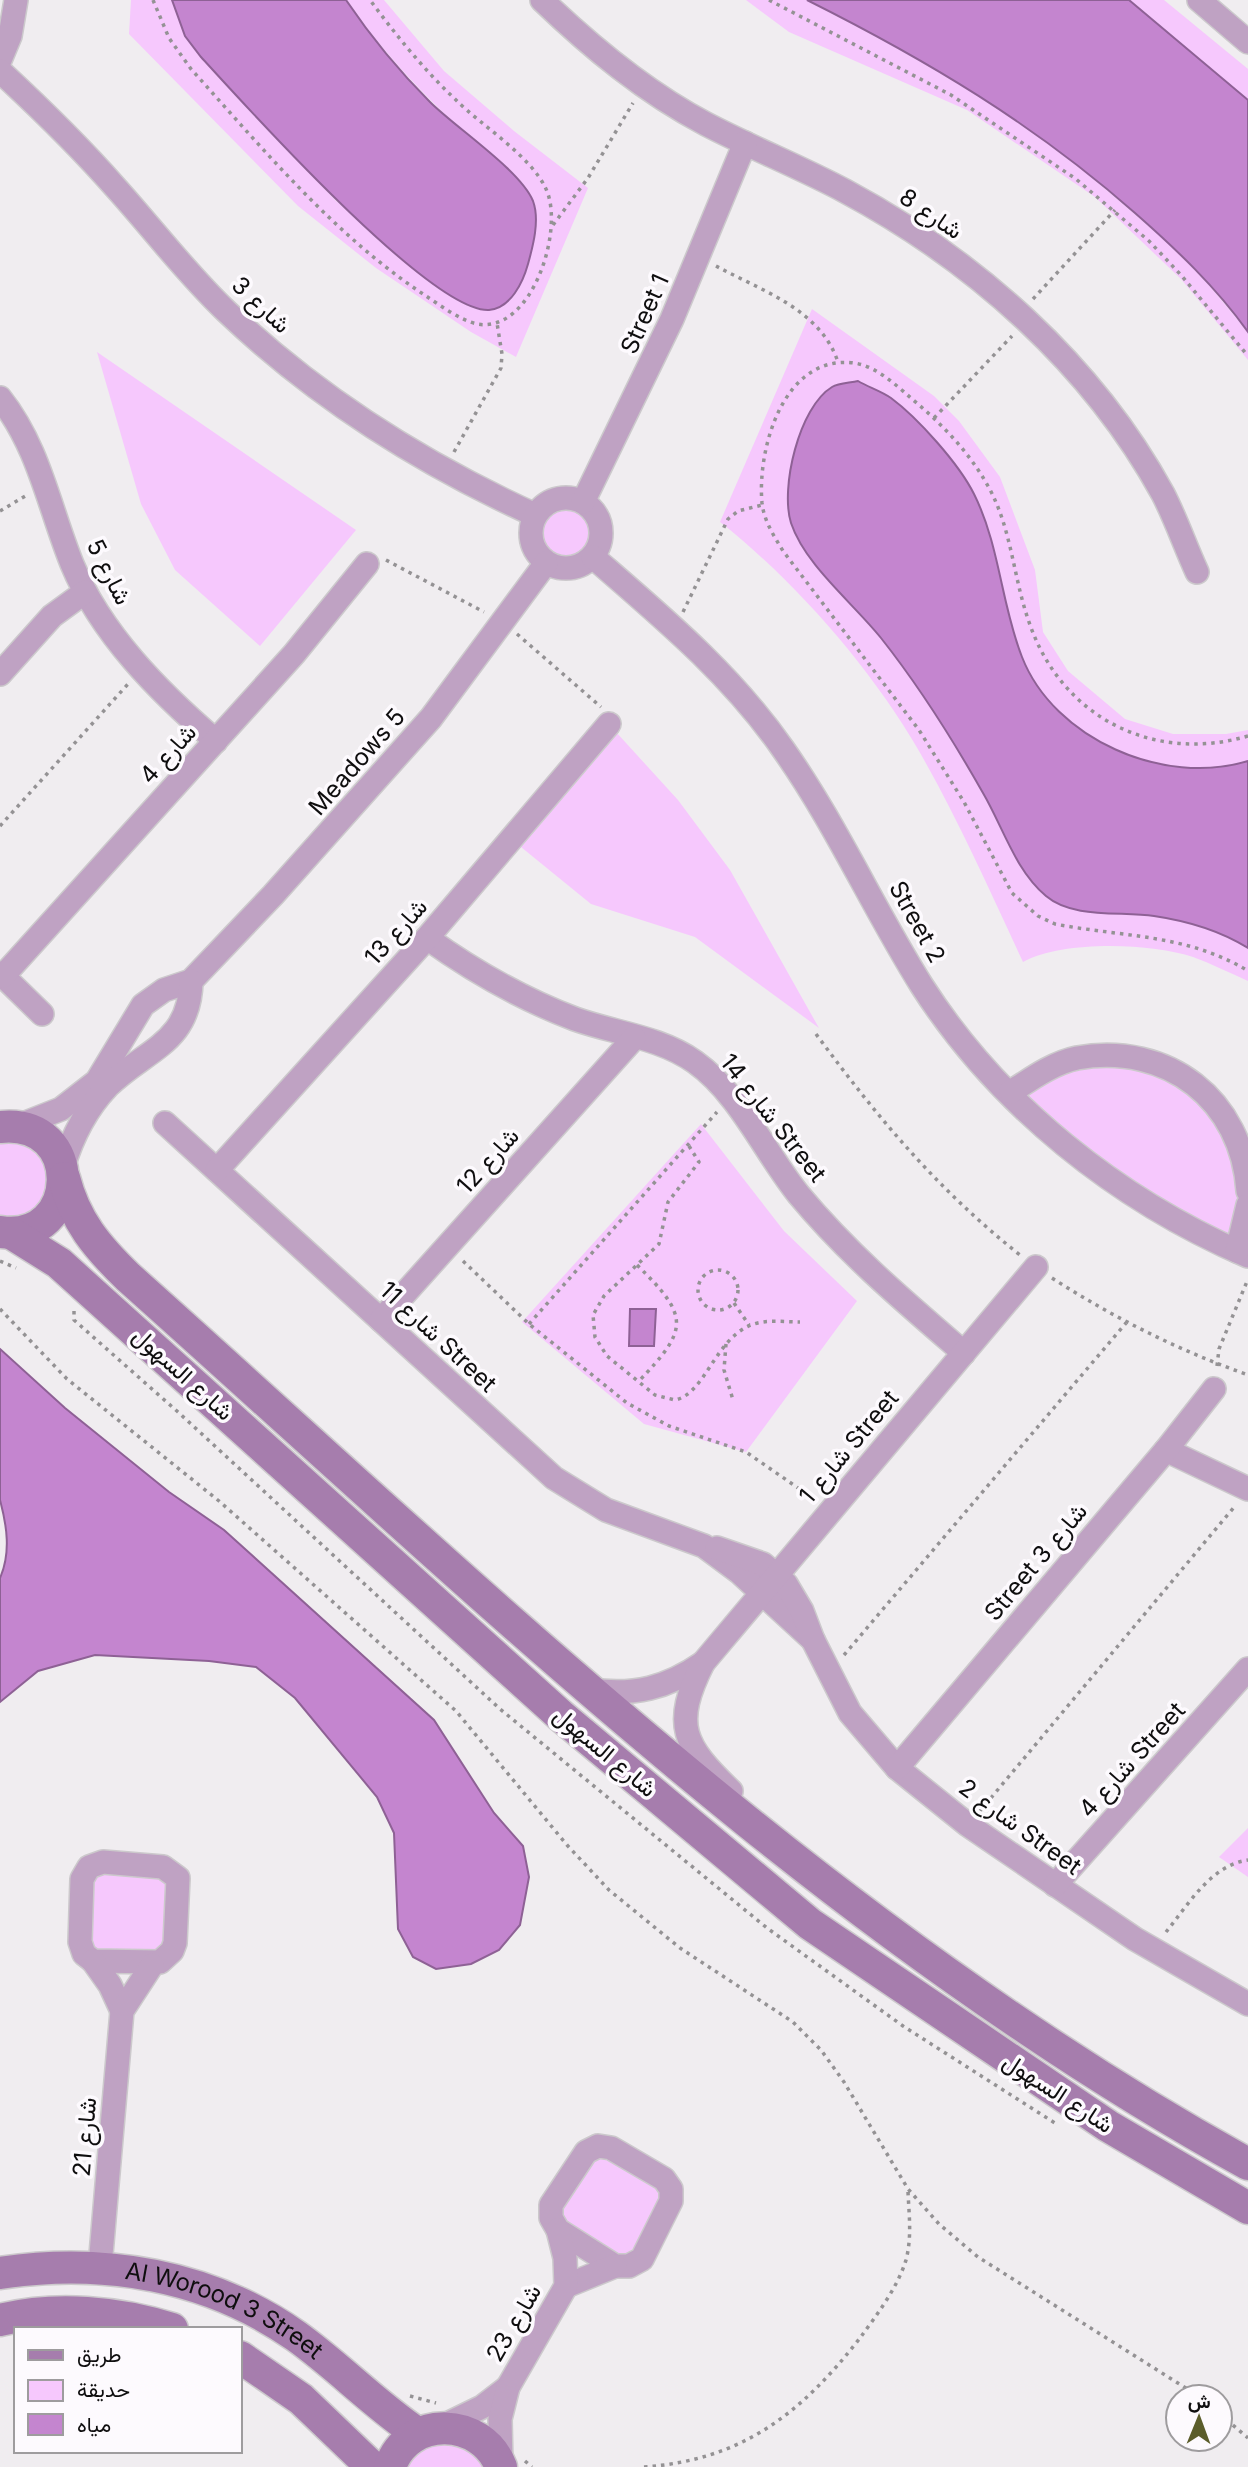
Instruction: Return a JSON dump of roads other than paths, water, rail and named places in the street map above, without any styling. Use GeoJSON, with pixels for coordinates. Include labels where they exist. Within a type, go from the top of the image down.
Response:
{"type":"FeatureCollection","features":[{"type":"Feature","properties":{"kind":"main road","name":"شارع السهول"},"geometry":{"type":"LineString","coordinates":[[5,1126],[47,1140],[57,1152],[72,1205],[85,1230],[128,1277],[590,1690],[782,1851],[1028,2031],[1127,2095],[1248,2164]]}},
{"type":"Feature","properties":{"kind":"main road"},"geometry":{"type":"LineString","coordinates":[[6,1232],[28,1230],[43,1222],[55,1210],[62,1195],[63,1172]]}},
{"type":"Feature","properties":{"kind":"main road","name":"شارع السهول"},"geometry":{"type":"LineString","coordinates":[[6,1232],[59,1263],[560,1715],[810,1924],[1108,2126],[1248,2208]]}},
{"type":"Feature","properties":{"kind":"main road"},"geometry":{"type":"LineString","coordinates":[[747,1872],[790,1898],[803,1898],[811,1887],[810,1880],[782,1851]]}},
{"type":"Feature","properties":{"kind":"main road","name":"Al Worood 3 Street"},"geometry":{"type":"LineString","coordinates":[[0,2273],[43,2267],[100,2266],[177,2281],[258,2313],[296,2336],[386,2412],[427,2430]]}},
{"type":"Feature","properties":{"kind":"main road","name":"Al Worood 3 Street"},"geometry":{"type":"LineString","coordinates":[[0,2320],[77,2313],[142,2319],[166,2327]]}},
{"type":"Feature","properties":{"kind":"main road","name":"Al Worood 3 Street"},"geometry":{"type":"LineString","coordinates":[[242,2358],[301,2399],[372,2467]]}},
{"type":"Feature","properties":{"kind":"main road"},"geometry":{"type":"LineString","coordinates":[[390,2467],[401,2447],[427,2430],[469,2432],[488,2445],[501,2466]]}},
{"type":"Feature","properties":{"kind":"street"},"geometry":{"type":"LineString","coordinates":[[0,60],[10,36],[16,0]]}},
{"type":"Feature","properties":{"kind":"street","name":"شارع 8"},"geometry":{"type":"LineString","coordinates":[[542,0],[576,32],[643,86],[706,124],[845,191],[893,219],[940,250],[1024,318],[1086,384],[1135,449],[1163,495],[1197,572]]}},
{"type":"Feature","properties":{"kind":"street"},"geometry":{"type":"LineString","coordinates":[[1199,0],[1248,42]]}},
{"type":"Feature","properties":{"kind":"street","name":"شارع 3"},"geometry":{"type":"LineString","coordinates":[[0,71],[77,146],[235,319],[308,380],[352,412],[444,469],[535,515]]}},
{"type":"Feature","properties":{"kind":"street","name":"Street 1"},"geometry":{"type":"LineString","coordinates":[[583,502],[699,257],[745,143]]}},
{"type":"Feature","properties":{"kind":"street","name":"شارع 5"},"geometry":{"type":"LineString","coordinates":[[0,398],[20,428],[41,471],[85,592],[141,669],[216,741]]}},
{"type":"Feature","properties":{"kind":"street"},"geometry":{"type":"LineString","coordinates":[[570,498],[583,502],[592,508],[601,527],[602,538],[593,557],[583,565],[571,569],[546,563],[533,547],[531,525],[535,515],[544,505],[557,499],[570,498]]}},
{"type":"Feature","properties":{"kind":"street","name":"Street 2"},"geometry":{"type":"LineString","coordinates":[[593,557],[676,628],[740,695],[782,747],[840,836],[922,985],[961,1041],[1045,1127],[1114,1182],[1189,1228],[1242,1253]]}},
{"type":"Feature","properties":{"kind":"street","name":"Meadows 5"},"geometry":{"type":"LineString","coordinates":[[5,1126],[61,1109],[80,1096],[104,1072],[135,1014],[164,990],[191,981],[353,808],[431,718],[546,563]]}},
{"type":"Feature","properties":{"kind":"street","name":"شارع 4"},"geometry":{"type":"LineString","coordinates":[[1,974],[294,654],[368,564]]}},
{"type":"Feature","properties":{"kind":"street"},"geometry":{"type":"LineString","coordinates":[[0,674],[52,616],[85,592]]}},
{"type":"Feature","properties":{"kind":"street","name":"شارع 13"},"geometry":{"type":"LineString","coordinates":[[217,1170],[427,938],[609,724]]}},
{"type":"Feature","properties":{"kind":"street","name":"شارع 14 Street"},"geometry":{"type":"LineString","coordinates":[[427,938],[464,965],[519,995],[575,1019],[656,1043],[686,1057],[712,1078],[728,1096],[798,1193],[830,1229],[964,1353]]}},
{"type":"Feature","properties":{"kind":"street"},"geometry":{"type":"LineString","coordinates":[[1,974],[42,1014]]}},
{"type":"Feature","properties":{"kind":"street"},"geometry":{"type":"LineString","coordinates":[[63,1172],[69,1145],[92,1106],[106,1088],[145,1054],[161,1030],[187,1009],[191,981]]}},
{"type":"Feature","properties":{"kind":"street"},"geometry":{"type":"LineString","coordinates":[[164,990],[187,1009]]}},
{"type":"Feature","properties":{"kind":"street"},"geometry":{"type":"LineString","coordinates":[[124,1035],[145,1054]]}},
{"type":"Feature","properties":{"kind":"street","name":"شارع 12"},"geometry":{"type":"LineString","coordinates":[[381,1320],[634,1038]]}},
{"type":"Feature","properties":{"kind":"street"},"geometry":{"type":"LineString","coordinates":[[1011,1093],[1039,1074],[1075,1059],[1111,1055],[1161,1064],[1193,1082],[1219,1106],[1237,1140],[1247,1173],[1248,1191]]}},
{"type":"Feature","properties":{"kind":"street","name":"شارع 11 Street"},"geometry":{"type":"LineString","coordinates":[[165,1123],[538,1465],[570,1490],[606,1510],[704,1546],[749,1558],[776,1573]]}},
{"type":"Feature","properties":{"kind":"street"},"geometry":{"type":"LineString","coordinates":[[1242,1253],[1248,1205]]}},
{"type":"Feature","properties":{"kind":"street","name":"شارع 1 Street"},"geometry":{"type":"LineString","coordinates":[[699,1671],[776,1573],[1036,1267]]}},
{"type":"Feature","properties":{"kind":"street","name":"Street شارع 3"},"geometry":{"type":"LineString","coordinates":[[897,1768],[1166,1450],[1214,1389]]}},
{"type":"Feature","properties":{"kind":"street"},"geometry":{"type":"LineString","coordinates":[[1166,1450],[1244,1495]]}},
{"type":"Feature","properties":{"kind":"street","name":"شارع 11 Street"},"geometry":{"type":"LineString","coordinates":[[704,1546],[761,1591]]}},
{"type":"Feature","properties":{"kind":"street","name":"شارع 2 Street"},"geometry":{"type":"LineString","coordinates":[[776,1573],[795,1597],[813,1640],[850,1713],[897,1768],[968,1825],[1135,1939],[1248,2004]]}},
{"type":"Feature","properties":{"kind":"street","name":"شارع 2 Street"},"geometry":{"type":"LineString","coordinates":[[761,1591],[813,1640]]}},
{"type":"Feature","properties":{"kind":"street"},"geometry":{"type":"LineString","coordinates":[[590,1690],[642,1692],[699,1671]]}},
{"type":"Feature","properties":{"kind":"street"},"geometry":{"type":"LineString","coordinates":[[699,1671],[687,1696],[685,1716],[688,1739],[699,1756],[762,1822],[782,1851]]}},
{"type":"Feature","properties":{"kind":"street","name":"شارع 4 Street"},"geometry":{"type":"LineString","coordinates":[[1055,1885],[1245,1676]]}},
{"type":"Feature","properties":{"kind":"street","name":"شارع 21"},"geometry":{"type":"LineString","coordinates":[[100,2266],[122,2011],[152,1965],[167,1957],[175,1943],[178,1878],[163,1867],[103,1862],[89,1867],[82,1879],[80,1942],[84,1954],[93,1961],[110,1985],[122,2011]]}},
{"type":"Feature","properties":{"kind":"street"},"geometry":{"type":"LineString","coordinates":[[93,1961],[152,1965]]}},
{"type":"Feature","properties":{"kind":"street","name":"شارع 23"},"geometry":{"type":"LineString","coordinates":[[501,2466],[499,2426],[508,2387],[566,2286],[565,2258],[558,2230],[551,2218],[551,2205],[591,2147],[611,2148],[664,2179],[671,2189],[671,2201],[642,2259],[629,2266],[615,2266],[566,2286]]}},
{"type":"Feature","properties":{"kind":"street"},"geometry":{"type":"LineString","coordinates":[[558,2230],[615,2266]]}},
{"type":"Feature","properties":{"kind":"street","name":"شارع 23"},"geometry":{"type":"LineString","coordinates":[[427,2430],[468,2416],[508,2387]]}},
{"type":"Feature","properties":{"kind":"water"},"geometry":{"type":"Polygon","coordinates":[[[172,0],[346,0],[396,66],[441,112],[502,163],[526,189],[533,201],[536,225],[532,249],[523,278],[510,299],[489,310],[462,302],[426,278],[384,244],[296,159],[201,57],[185,36],[172,0]]]}},
{"type":"Feature","properties":{"kind":"water"},"geometry":{"type":"Polygon","coordinates":[[[807,0],[1129,0],[1248,100],[1248,332],[1223,299],[1180,255],[1135,213],[1058,151],[937,70],[807,0]]]}},
{"type":"Feature","properties":{"kind":"water"},"geometry":{"type":"Polygon","coordinates":[[[858,381],[891,398],[913,417],[937,442],[967,482],[990,534],[1009,616],[1022,657],[1037,686],[1059,712],[1085,733],[1116,750],[1148,761],[1182,767],[1215,767],[1248,761],[1248,948],[1214,931],[1179,921],[1070,908],[1046,896],[1026,874],[972,773],[922,694],[881,638],[818,569],[791,523],[788,508],[790,470],[795,449],[810,412],[820,397],[832,387],[858,381]]]}},
{"type":"Feature","properties":{"kind":"water"},"geometry":{"type":"Polygon","coordinates":[[[630,1309],[656,1309],[654,1346],[629,1346],[630,1309]]]}},
{"type":"Feature","properties":{"kind":"water"},"geometry":{"type":"Polygon","coordinates":[[[0,1349],[65,1408],[169,1492],[224,1530],[434,1720],[494,1813],[523,1846],[529,1877],[520,1925],[499,1950],[471,1964],[436,1969],[413,1957],[398,1929],[394,1833],[377,1797],[295,1698],[256,1667],[209,1661],[95,1655],[38,1671],[0,1702],[0,1578],[6,1559],[7,1539],[0,1500],[0,1349]]]}}]}
